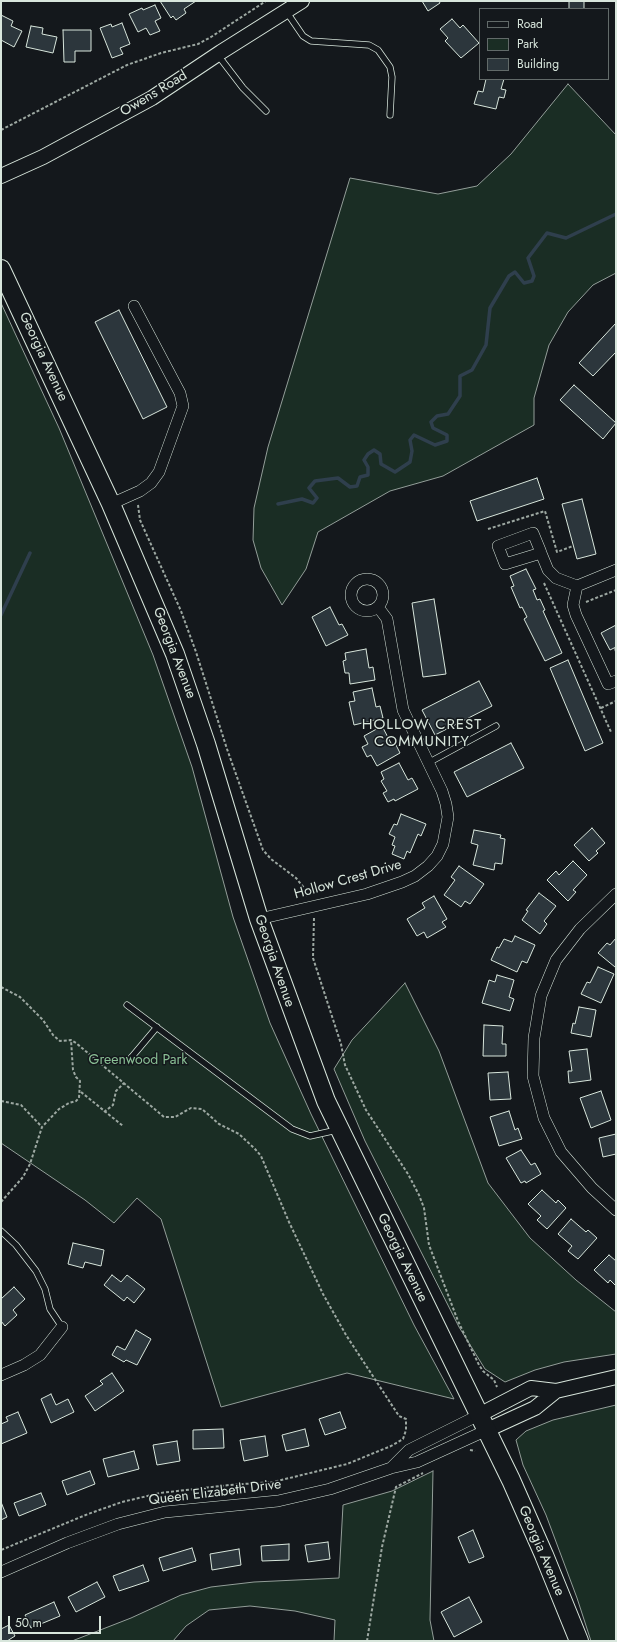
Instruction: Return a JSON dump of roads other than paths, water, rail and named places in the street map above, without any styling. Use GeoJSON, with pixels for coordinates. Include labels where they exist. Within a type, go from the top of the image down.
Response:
{"type":"FeatureCollection","features":[{"type":"Feature","properties":{"kind":"main road","name":"Georgia Avenue"},"geometry":{"type":"LineString","coordinates":[[1,269],[111,504],[161,619],[185,680],[213,766],[258,919],[314,1071],[339,1130],[483,1422],[533,1529],[578,1641]]}},
{"type":"Feature","properties":{"kind":"street","name":"Owens Road"},"geometry":{"type":"LineString","coordinates":[[1,176],[43,157],[152,98],[217,54],[302,1]]}},
{"type":"Feature","properties":{"kind":"street"},"geometry":{"type":"LineString","coordinates":[[111,504],[140,491],[151,483],[159,472],[183,406],[180,393],[134,306]]}},
{"type":"Feature","properties":{"kind":"street"},"geometry":{"type":"LineString","coordinates":[[541,553],[548,570],[556,578],[577,586],[616,570]]}},
{"type":"Feature","properties":{"kind":"street"},"geometry":{"type":"LineString","coordinates":[[577,586],[573,604],[576,615],[608,684],[616,681]]}},
{"type":"Feature","properties":{"kind":"street","name":"Hollow Crest Drive"},"geometry":{"type":"LineString","coordinates":[[258,919],[388,888],[415,876],[428,866],[437,856],[443,844],[448,817],[442,791],[403,710],[387,619],[378,607]]}},
{"type":"Feature","properties":{"kind":"street"},"geometry":{"type":"LineString","coordinates":[[616,894],[580,929],[556,960],[541,996],[534,1038],[534,1076],[544,1118],[561,1152],[592,1188],[616,1210]]}},
{"type":"Feature","properties":{"kind":"street"},"geometry":{"type":"LineString","coordinates":[[1,1375],[24,1365],[40,1355],[62,1327]]}},
{"type":"Feature","properties":{"kind":"street"},"geometry":{"type":"LineString","coordinates":[[483,1422],[531,1388],[556,1391],[616,1377]]}},
{"type":"Feature","properties":{"kind":"street"},"geometry":{"type":"LineString","coordinates":[[483,1422],[535,1408],[556,1391]]}},
{"type":"Feature","properties":{"kind":"street","name":"Queen Elizabeth Drive"},"geometry":{"type":"LineString","coordinates":[[391,1468],[409,1450],[483,1422]]}},
{"type":"Feature","properties":{"kind":"street","name":"Queen Elizabeth Drive"},"geometry":{"type":"LineString","coordinates":[[1,1572],[67,1543],[125,1522],[165,1512],[278,1501],[330,1489],[391,1468],[417,1462],[483,1422]]}},
{"type":"Feature","properties":{"kind":"lane"},"geometry":{"type":"LineString","coordinates":[[285,11],[303,36],[311,41],[369,45],[378,50],[390,67],[392,78],[390,115]]}},
{"type":"Feature","properties":{"kind":"lane"},"geometry":{"type":"LineString","coordinates":[[217,54],[243,88],[266,111]]}},
{"type":"Feature","properties":{"kind":"lane"},"geometry":{"type":"LineString","coordinates":[[428,763],[496,726]]}},
{"type":"Feature","properties":{"kind":"lane"},"geometry":{"type":"LineString","coordinates":[[127,1005],[271,1114],[301,1134],[317,1136],[339,1130]]}},
{"type":"Feature","properties":{"kind":"lane"},"geometry":{"type":"LineString","coordinates":[[130,1059],[157,1027]]}},
{"type":"Feature","properties":{"kind":"lane"},"geometry":{"type":"LineString","coordinates":[[1,1231],[16,1245],[36,1271],[50,1308],[62,1327]]}},
{"type":"Feature","properties":{"kind":"waterway"},"geometry":{"type":"LineString","coordinates":[[278,504],[302,499],[313,503],[317,498],[309,488],[315,481],[338,478],[350,487],[357,486],[360,477],[368,475],[368,467],[364,460],[368,454],[374,450],[380,454],[381,464],[395,472],[410,462],[412,451],[410,440],[414,435],[435,445],[447,441],[447,435],[433,428],[431,422],[437,416],[448,414],[460,396],[460,376],[472,370],[486,345],[490,308],[509,276],[515,272],[524,283],[532,281],[534,276],[528,258],[547,233],[566,238],[616,214]]}},
{"type":"Feature","properties":{"kind":"waterway"},"geometry":{"type":"LineString","coordinates":[[1,615],[30,553]]}},
{"type":"Feature","properties":{"kind":"district","name":"HOLLOW CREST COMMUNITY"},"geometry":{"type":"Point","coordinates":[422,734]}},
{"type":"Feature","properties":{"kind":"park label","name":"Greenwood Park"},"geometry":{"type":"Point","coordinates":[138,1061]}}]}
